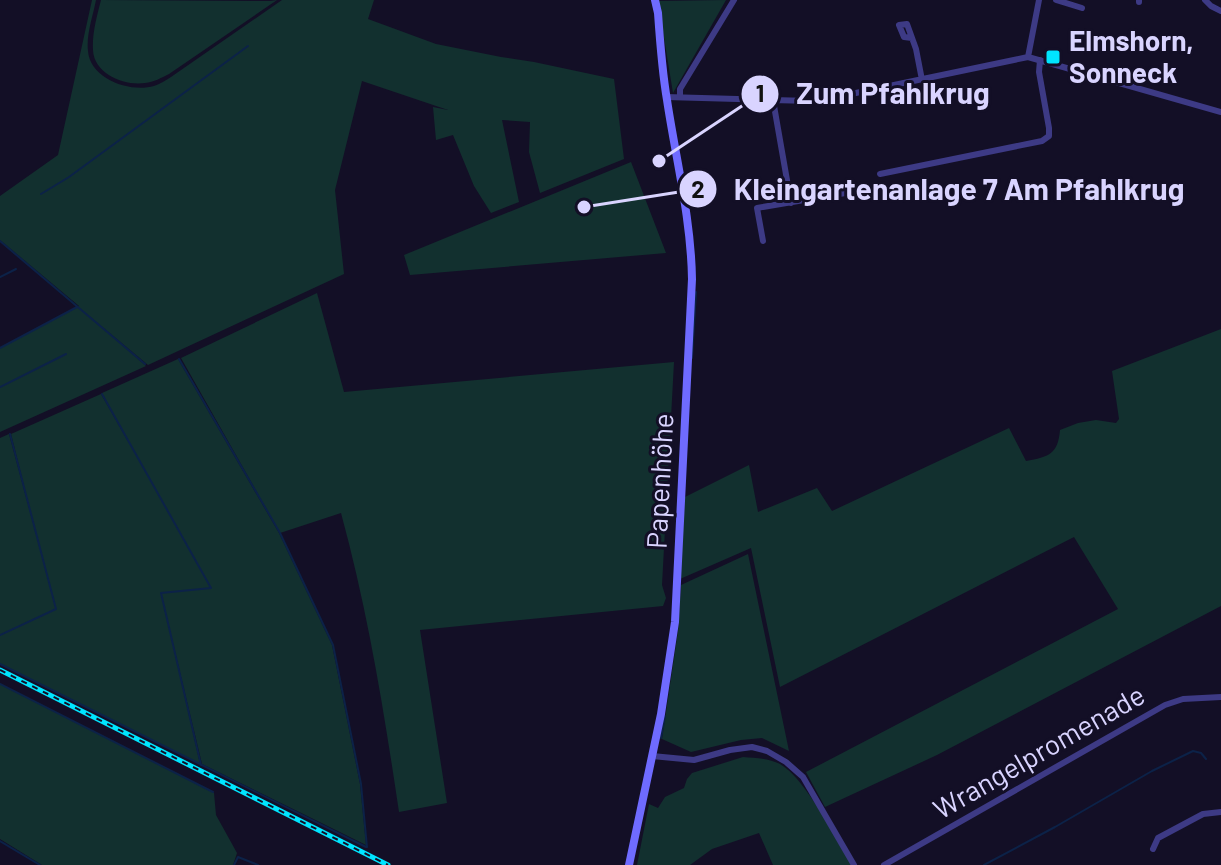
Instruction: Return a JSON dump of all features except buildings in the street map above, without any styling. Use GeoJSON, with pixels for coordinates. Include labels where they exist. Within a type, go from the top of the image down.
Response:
{"type":"FeatureCollection","features":[{"type":"Feature","properties":{"kind":"main road","name":"Papenhöhe"},"geometry":{"type":"LineString","coordinates":[[629,865],[675,622],[692,279],[691,245],[666,97],[655,0]]}},
{"type":"Feature","properties":{"kind":"street"},"geometry":{"type":"LineString","coordinates":[[680,96],[680,89],[734,0]]}},
{"type":"Feature","properties":{"kind":"street"},"geometry":{"type":"LineString","coordinates":[[1028,57],[1039,0]]}},
{"type":"Feature","properties":{"kind":"street"},"geometry":{"type":"LineString","coordinates":[[1056,0],[1082,8]]}},
{"type":"Feature","properties":{"kind":"street"},"geometry":{"type":"LineString","coordinates":[[1205,0],[1221,11]]}},
{"type":"Feature","properties":{"kind":"street"},"geometry":{"type":"LineString","coordinates":[[912,38],[922,80]]}},
{"type":"Feature","properties":{"kind":"street"},"geometry":{"type":"LineString","coordinates":[[666,97],[811,101],[1028,57],[1221,112]]}},
{"type":"Feature","properties":{"kind":"street"},"geometry":{"type":"LineString","coordinates":[[880,174],[1042,141],[1049,136],[1049,128],[1039,72],[1040,60]]}},
{"type":"Feature","properties":{"kind":"street"},"geometry":{"type":"LineString","coordinates":[[773,100],[791,203]]}},
{"type":"Feature","properties":{"kind":"street"},"geometry":{"type":"LineString","coordinates":[[763,241],[757,208],[857,191]]}},
{"type":"Feature","properties":{"kind":"street","name":"Wrangelpromenade"},"geometry":{"type":"LineString","coordinates":[[884,865],[1165,705],[1183,699],[1221,697]]}},
{"type":"Feature","properties":{"kind":"street"},"geometry":{"type":"LineString","coordinates":[[652,756],[694,760],[752,747],[767,751],[803,777],[854,865]]}},
{"type":"Feature","properties":{"kind":"street"},"geometry":{"type":"LineString","coordinates":[[1153,849],[1158,838],[1203,814],[1221,812]]}},
{"type":"Feature","properties":{"kind":"green space"},"geometry":{"type":"Polygon","coordinates":[[[92,0],[96,0],[88,39],[90,61],[113,82],[144,88],[171,77],[282,0],[374,0],[368,19],[436,44],[614,79],[624,159],[540,193],[529,152],[530,122],[502,120],[519,202],[491,213],[474,186],[453,135],[436,140],[433,107],[448,110],[362,81],[335,190],[344,274],[148,365],[82,310],[146,366],[0,432],[0,348],[79,306],[0,240],[0,196],[58,155],[92,0]]]}},
{"type":"Feature","properties":{"kind":"green space"},"geometry":{"type":"Polygon","coordinates":[[[101,0],[277,0],[169,74],[151,82],[137,83],[112,77],[104,72],[95,58],[93,37],[101,0]]]}},
{"type":"Feature","properties":{"kind":"green space"},"geometry":{"type":"Polygon","coordinates":[[[726,0],[673,93],[658,1],[726,0]]]}},
{"type":"Feature","properties":{"kind":"green space"},"geometry":{"type":"Polygon","coordinates":[[[631,162],[666,253],[410,275],[404,255],[631,162]]]}},
{"type":"Feature","properties":{"kind":"green space"},"geometry":{"type":"Polygon","coordinates":[[[317,293],[344,392],[674,362],[662,585],[666,598],[663,606],[420,630],[447,803],[399,812],[374,662],[341,513],[280,533],[181,358],[317,293]]]}},
{"type":"Feature","properties":{"kind":"green space"},"geometry":{"type":"Polygon","coordinates":[[[1221,329],[1221,606],[937,755],[825,807],[806,772],[1118,609],[1074,537],[780,687],[751,548],[680,579],[685,497],[749,465],[758,512],[817,488],[832,511],[1009,428],[1026,461],[1041,458],[1054,449],[1060,430],[1096,420],[1116,423],[1119,419],[1112,371],[1221,329]]]}},
{"type":"Feature","properties":{"kind":"green space"},"geometry":{"type":"Polygon","coordinates":[[[178,359],[279,533],[332,645],[360,784],[366,845],[202,764],[165,610],[200,764],[0,664],[0,438],[9,434],[40,549],[11,434],[101,394],[129,443],[102,393],[178,359]]]}},
{"type":"Feature","properties":{"kind":"green space"},"geometry":{"type":"Polygon","coordinates":[[[748,554],[789,751],[762,738],[691,752],[662,739],[678,631],[681,585],[748,554]]]}},
{"type":"Feature","properties":{"kind":"green space"},"geometry":{"type":"Polygon","coordinates":[[[0,684],[214,793],[216,815],[237,853],[233,865],[42,865],[0,839],[0,684]]]}},
{"type":"Feature","properties":{"kind":"green space"},"geometry":{"type":"Polygon","coordinates":[[[743,757],[771,761],[790,771],[819,810],[852,865],[773,865],[759,833],[712,849],[690,865],[637,865],[649,804],[658,808],[665,797],[684,788],[692,773],[743,757]]]}},
{"type":"Feature","properties":{"kind":"waterway"},"geometry":{"type":"LineString","coordinates":[[41,194],[69,177],[248,46]]}},
{"type":"Feature","properties":{"kind":"waterway"},"geometry":{"type":"LineString","coordinates":[[0,241],[145,364]]}},
{"type":"Feature","properties":{"kind":"waterway"},"geometry":{"type":"LineString","coordinates":[[0,277],[16,269]]}},
{"type":"Feature","properties":{"kind":"waterway"},"geometry":{"type":"LineString","coordinates":[[692,358],[696,292]]}},
{"type":"Feature","properties":{"kind":"waterway"},"geometry":{"type":"LineString","coordinates":[[0,348],[77,307]]}},
{"type":"Feature","properties":{"kind":"waterway"},"geometry":{"type":"LineString","coordinates":[[0,387],[66,354]]}},
{"type":"Feature","properties":{"kind":"waterway"},"geometry":{"type":"LineString","coordinates":[[179,359],[280,533],[333,645],[361,784],[367,847]]}},
{"type":"Feature","properties":{"kind":"waterway"},"geometry":{"type":"LineString","coordinates":[[102,394],[211,588],[161,593],[201,765]]}},
{"type":"Feature","properties":{"kind":"waterway"},"geometry":{"type":"LineString","coordinates":[[0,635],[56,609],[10,434]]}},
{"type":"Feature","properties":{"kind":"waterway"},"geometry":{"type":"LineString","coordinates":[[0,664],[366,847]]}},
{"type":"Feature","properties":{"kind":"waterway"},"geometry":{"type":"LineString","coordinates":[[0,684],[213,792]]}},
{"type":"Feature","properties":{"kind":"waterway"},"geometry":{"type":"LineString","coordinates":[[661,738],[665,716]]}},
{"type":"Feature","properties":{"kind":"waterway"},"geometry":{"type":"LineString","coordinates":[[984,865],[1193,751],[1201,753],[1206,759]]}},
{"type":"Feature","properties":{"kind":"waterway"},"geometry":{"type":"LineString","coordinates":[[0,841],[40,865]]}},
{"type":"Feature","properties":{"kind":"waterway"},"geometry":{"type":"LineString","coordinates":[[234,865],[238,857],[258,865]]}},
{"type":"Feature","properties":{"kind":"railway"},"geometry":{"type":"LineString","coordinates":[[0,670],[388,865]]}},
{"type":"Feature","properties":{"kind":"place","name":"Elmshorn, Sonneck"},"geometry":{"type":"Point","coordinates":[1053,57]}},
{"type":"Feature","properties":{"kind":"place","name":"Zum Pfahlkrug"},"geometry":{"type":"Point","coordinates":[659,161]}},
{"type":"Feature","properties":{"kind":"place","name":"Kleingartenanlage 7 Am Pfahlkrug"},"geometry":{"type":"Point","coordinates":[584,207]}}]}
